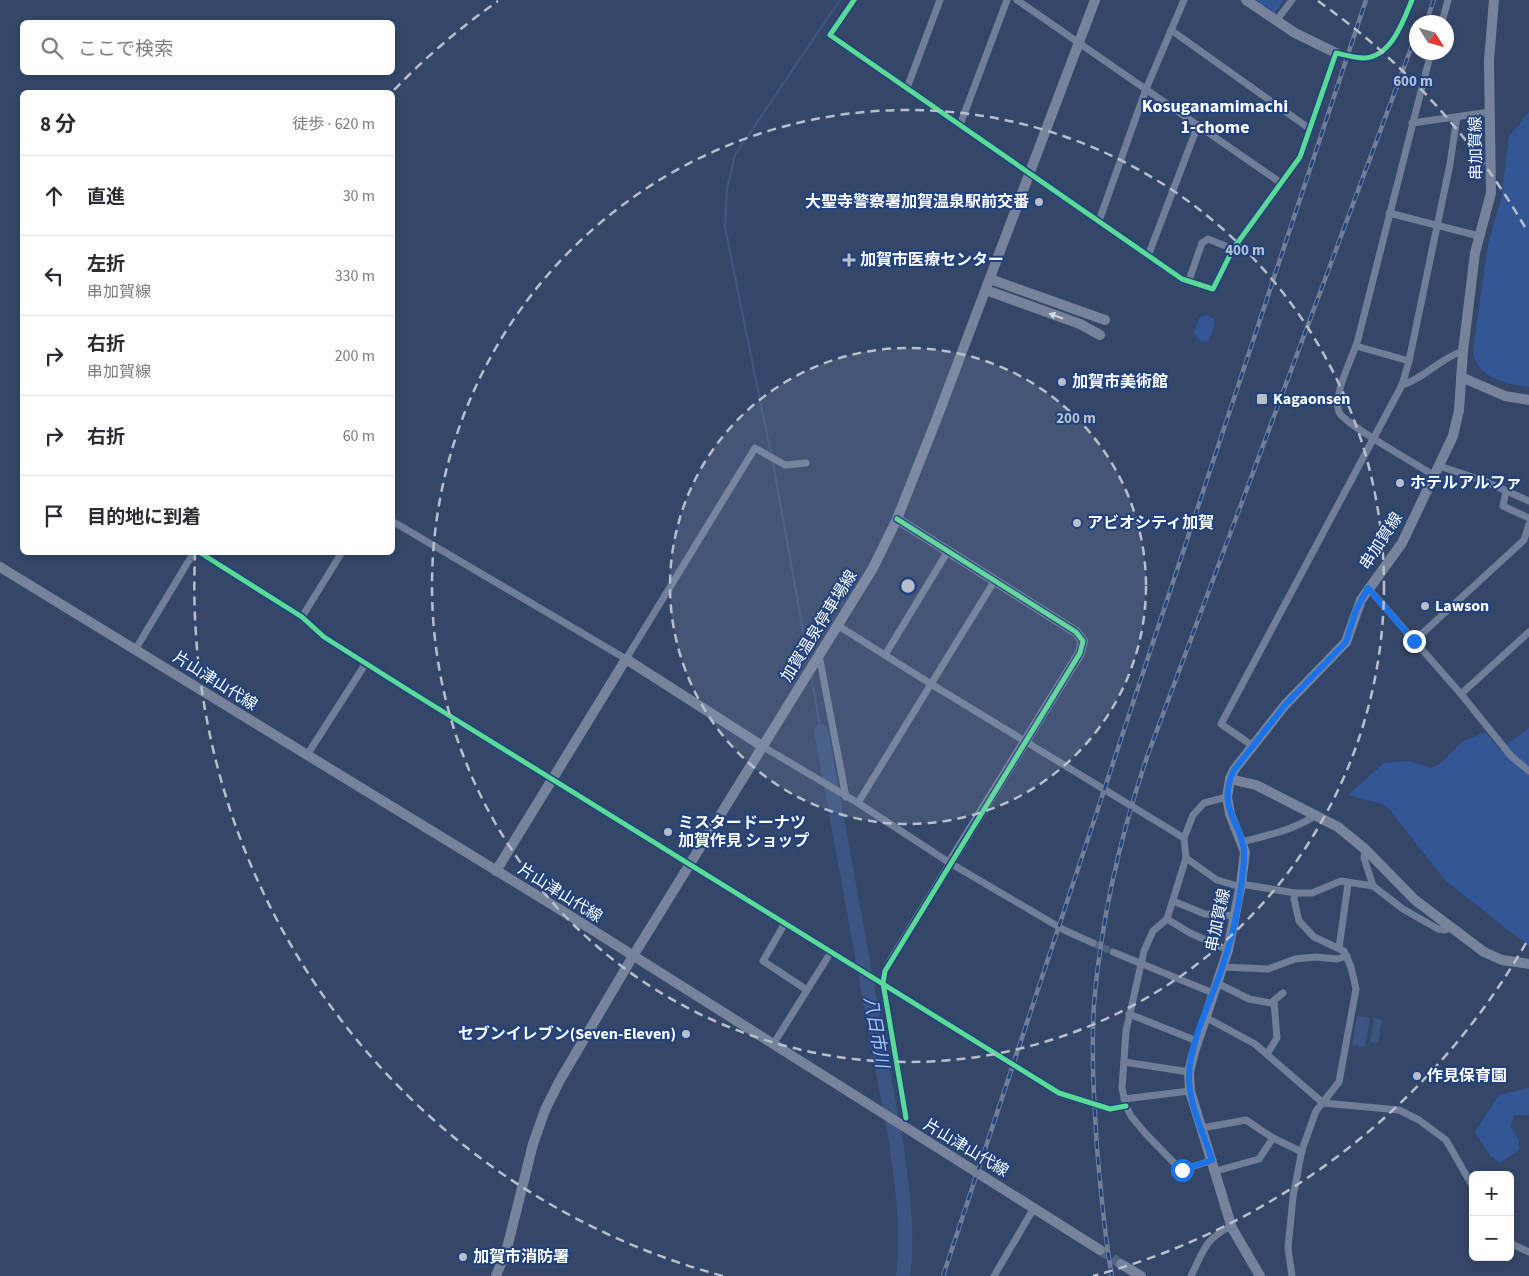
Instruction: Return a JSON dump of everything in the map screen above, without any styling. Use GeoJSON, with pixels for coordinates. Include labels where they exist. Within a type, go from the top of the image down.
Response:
{"type":"FeatureCollection","features":[{"type":"Feature","properties":{"kind":"main road","name":"加賀温泉停車場線"},"geometry":{"type":"LineString","coordinates":[[496,1276],[507,1248],[533,1144],[545,1110],[633,956],[873,568],[897,519],[1096,0]]}},
{"type":"Feature","properties":{"kind":"main road"},"geometry":{"type":"LineString","coordinates":[[1246,0],[1308,40],[1336,53]]}},
{"type":"Feature","properties":{"kind":"main road","name":"串加賀線"},"geometry":{"type":"LineString","coordinates":[[1260,1276],[1231,1226],[1216,1171],[1190,1091],[1189,1072],[1197,1042],[1228,950],[1241,886],[1245,852],[1230,814],[1227,797],[1230,779],[1253,746],[1296,693],[1346,642],[1356,610],[1368,588],[1402,543],[1457,423],[1462,377],[1462,351],[1479,236],[1491,193],[1488,60],[1494,0]]}},
{"type":"Feature","properties":{"kind":"main road"},"geometry":{"type":"LineString","coordinates":[[990,279],[1105,320]]}},
{"type":"Feature","properties":{"kind":"main road"},"geometry":{"type":"LineString","coordinates":[[986,290],[1080,324],[1100,336]]}},
{"type":"Feature","properties":{"kind":"main road"},"geometry":{"type":"LineString","coordinates":[[1462,377],[1505,396],[1529,400]]}},
{"type":"Feature","properties":{"kind":"main road"},"geometry":{"type":"LineString","coordinates":[[897,519],[1076,632],[1083,641],[1080,653],[950,863]]}},
{"type":"Feature","properties":{"kind":"main road","name":"片山津山代線"},"geometry":{"type":"LineString","coordinates":[[1,570],[496,871],[774,1044],[879,1112],[904,1122],[1100,1250]]}},
{"type":"Feature","properties":{"kind":"main road"},"geometry":{"type":"LineString","coordinates":[[496,871],[626,660],[762,746]]}},
{"type":"Feature","properties":{"kind":"main road"},"geometry":{"type":"LineString","coordinates":[[1230,779],[1256,785],[1347,833],[1415,900],[1451,928],[1489,955],[1529,964]]}},
{"type":"Feature","properties":{"kind":"main road"},"geometry":{"type":"LineString","coordinates":[[1121,1264],[1140,1276]]}},
{"type":"Feature","properties":{"kind":"street"},"geometry":{"type":"LineString","coordinates":[[854,0],[830,34],[1182,279],[1213,289],[1233,249],[1300,157],[1336,53],[1362,58],[1378,55],[1392,41],[1412,0]]}},
{"type":"Feature","properties":{"kind":"street"},"geometry":{"type":"LineString","coordinates":[[907,88],[940,0]]}},
{"type":"Feature","properties":{"kind":"street"},"geometry":{"type":"LineString","coordinates":[[960,125],[1007,0]]}},
{"type":"Feature","properties":{"kind":"street"},"geometry":{"type":"LineString","coordinates":[[1017,0],[1281,183]]}},
{"type":"Feature","properties":{"kind":"street"},"geometry":{"type":"LineString","coordinates":[[1099,221],[1146,89],[1184,0]]}},
{"type":"Feature","properties":{"kind":"street"},"geometry":{"type":"LineString","coordinates":[[1276,21],[1292,0]]}},
{"type":"Feature","properties":{"kind":"street"},"geometry":{"type":"LineString","coordinates":[[1444,15],[1448,0]]}},
{"type":"Feature","properties":{"kind":"street"},"geometry":{"type":"LineString","coordinates":[[1172,30],[1310,129]]}},
{"type":"Feature","properties":{"kind":"street"},"geometry":{"type":"LineString","coordinates":[[1429,60],[1356,346],[1338,394],[1338,410],[1341,416],[1356,428],[1436,471],[1506,490],[1529,501]]}},
{"type":"Feature","properties":{"kind":"street"},"geometry":{"type":"LineString","coordinates":[[1412,124],[1490,112]]}},
{"type":"Feature","properties":{"kind":"street"},"geometry":{"type":"LineString","coordinates":[[1253,746],[1221,724],[1402,385],[1409,361],[1457,117]]}},
{"type":"Feature","properties":{"kind":"street"},"geometry":{"type":"LineString","coordinates":[[1148,256],[1198,125]]}},
{"type":"Feature","properties":{"kind":"street"},"geometry":{"type":"LineString","coordinates":[[1389,213],[1479,236]]}},
{"type":"Feature","properties":{"kind":"street"},"geometry":{"type":"LineString","coordinates":[[1189,280],[1202,243],[1208,239],[1233,249]]}},
{"type":"Feature","properties":{"kind":"street"},"geometry":{"type":"LineString","coordinates":[[1356,346],[1409,361]]}},
{"type":"Feature","properties":{"kind":"street"},"geometry":{"type":"LineString","coordinates":[[1402,385],[1411,382],[1454,354],[1462,351]]}},
{"type":"Feature","properties":{"kind":"street"},"geometry":{"type":"LineString","coordinates":[[395,523],[626,660],[755,448],[780,463],[792,466],[806,464]]}},
{"type":"Feature","properties":{"kind":"street"},"geometry":{"type":"LineString","coordinates":[[1506,490],[1503,506],[1529,518]]}},
{"type":"Feature","properties":{"kind":"street"},"geometry":{"type":"LineString","coordinates":[[1414,641],[1527,541],[1529,524]]}},
{"type":"Feature","properties":{"kind":"street"},"geometry":{"type":"LineString","coordinates":[[885,655],[948,550]]}},
{"type":"Feature","properties":{"kind":"street"},"geometry":{"type":"LineString","coordinates":[[135,650],[192,555]]}},
{"type":"Feature","properties":{"kind":"street"},"geometry":{"type":"LineString","coordinates":[[204,555],[302,617],[324,636],[366,663],[831,952],[881,981],[1060,1093],[1089,1103]]}},
{"type":"Feature","properties":{"kind":"street"},"geometry":{"type":"LineString","coordinates":[[302,617],[340,555]]}},
{"type":"Feature","properties":{"kind":"street"},"geometry":{"type":"LineString","coordinates":[[858,803],[995,580]]}},
{"type":"Feature","properties":{"kind":"street"},"geometry":{"type":"LineString","coordinates":[[1368,588],[1461,694],[1511,756],[1529,771]]}},
{"type":"Feature","properties":{"kind":"street"},"geometry":{"type":"LineString","coordinates":[[837,625],[1184,838]]}},
{"type":"Feature","properties":{"kind":"street"},"geometry":{"type":"LineString","coordinates":[[1461,694],[1529,632]]}},
{"type":"Feature","properties":{"kind":"street"},"geometry":{"type":"LineString","coordinates":[[817,657],[844,796]]}},
{"type":"Feature","properties":{"kind":"street"},"geometry":{"type":"LineString","coordinates":[[307,755],[366,663]]}},
{"type":"Feature","properties":{"kind":"street"},"geometry":{"type":"LineString","coordinates":[[762,746],[858,803],[950,863],[1064,930],[1093,943]]}},
{"type":"Feature","properties":{"kind":"street"},"geometry":{"type":"LineString","coordinates":[[1212,1160],[1182,1170],[1179,1168],[1140,1128],[1131,1116],[1122,1088],[1126,1031],[1140,964],[1153,931],[1167,919],[1186,858],[1184,838],[1193,815],[1204,803],[1227,797]]}},
{"type":"Feature","properties":{"kind":"street"},"geometry":{"type":"LineString","coordinates":[[1242,842],[1283,831],[1316,816]]}},
{"type":"Feature","properties":{"kind":"street"},"geometry":{"type":"LineString","coordinates":[[1365,849],[1364,858],[1373,886]]}},
{"type":"Feature","properties":{"kind":"street"},"geometry":{"type":"LineString","coordinates":[[1186,858],[1217,880],[1241,886],[1295,893],[1312,893],[1341,881],[1348,884],[1373,886],[1403,909],[1438,929],[1445,930],[1451,928]]}},
{"type":"Feature","properties":{"kind":"street"},"geometry":{"type":"LineString","coordinates":[[904,1122],[881,981],[891,959],[950,863]]}},
{"type":"Feature","properties":{"kind":"street"},"geometry":{"type":"LineString","coordinates":[[1339,948],[1348,884]]}},
{"type":"Feature","properties":{"kind":"street"},"geometry":{"type":"LineString","coordinates":[[1292,1276],[1288,1248],[1293,1197],[1302,1152],[1311,1121],[1339,1082],[1356,989],[1347,956],[1339,948],[1314,937],[1302,926],[1296,912],[1295,893]]}},
{"type":"Feature","properties":{"kind":"street"},"geometry":{"type":"LineString","coordinates":[[1173,901],[1205,914],[1236,916]]}},
{"type":"Feature","properties":{"kind":"street"},"geometry":{"type":"LineString","coordinates":[[1167,919],[1190,933],[1228,950]]}},
{"type":"Feature","properties":{"kind":"street"},"geometry":{"type":"LineString","coordinates":[[785,922],[763,961],[807,990]]}},
{"type":"Feature","properties":{"kind":"street"},"geometry":{"type":"LineString","coordinates":[[774,1044],[831,952]]}},
{"type":"Feature","properties":{"kind":"street"},"geometry":{"type":"LineString","coordinates":[[1113,952],[1213,993]]}},
{"type":"Feature","properties":{"kind":"street"},"geometry":{"type":"LineString","coordinates":[[1223,967],[1268,969],[1295,959],[1315,957],[1338,959],[1347,956]]}},
{"type":"Feature","properties":{"kind":"street"},"geometry":{"type":"LineString","coordinates":[[1217,983],[1249,999],[1274,1002]]}},
{"type":"Feature","properties":{"kind":"street"},"geometry":{"type":"LineString","coordinates":[[1267,1054],[1277,1038],[1274,1002],[1283,993]]}},
{"type":"Feature","properties":{"kind":"street"},"geometry":{"type":"LineString","coordinates":[[1129,1014],[1197,1042]]}},
{"type":"Feature","properties":{"kind":"street"},"geometry":{"type":"LineString","coordinates":[[1205,1017],[1255,1044],[1323,1103],[1399,1110],[1413,1116],[1446,1140],[1469,1180]]}},
{"type":"Feature","properties":{"kind":"street"},"geometry":{"type":"LineString","coordinates":[[1124,1062],[1189,1072]]}},
{"type":"Feature","properties":{"kind":"street"},"geometry":{"type":"LineString","coordinates":[[1103,1107],[1110,1109],[1125,1102],[1190,1091]]}},
{"type":"Feature","properties":{"kind":"street"},"geometry":{"type":"LineString","coordinates":[[1202,1128],[1246,1120],[1273,1138],[1302,1152]]}},
{"type":"Feature","properties":{"kind":"street"},"geometry":{"type":"LineString","coordinates":[[1216,1171],[1258,1159],[1273,1138]]}},
{"type":"Feature","properties":{"kind":"street"},"geometry":{"type":"LineString","coordinates":[[994,1276],[1034,1208]]}},
{"type":"Feature","properties":{"kind":"street"},"geometry":{"type":"LineString","coordinates":[[1191,1276],[1209,1241],[1214,1235],[1231,1226]]}},
{"type":"Feature","properties":{"kind":"street"},"geometry":{"type":"LineString","coordinates":[[1514,1245],[1529,1252]]}},
{"type":"Feature","properties":{"kind":"shaded area"},"geometry":{"type":"Polygon","coordinates":[[[1256,0],[1284,0],[1275,13],[1256,0]]]}},
{"type":"Feature","properties":{"kind":"shaded area"},"geometry":{"type":"Polygon","coordinates":[[[1529,112],[1529,387],[1493,378],[1479,367],[1473,350],[1488,245],[1501,199],[1509,137],[1529,112]]]}},
{"type":"Feature","properties":{"kind":"shaded area"},"geometry":{"type":"Polygon","coordinates":[[[1206,315],[1214,319],[1214,328],[1208,341],[1201,342],[1194,334],[1199,318],[1206,315]]]}},
{"type":"Feature","properties":{"kind":"shaded area"},"geometry":{"type":"Polygon","coordinates":[[[1529,728],[1529,946],[1445,880],[1386,805],[1348,795],[1384,763],[1409,761],[1431,768],[1440,764],[1462,742],[1485,732],[1500,750],[1529,728]]]}},
{"type":"Feature","properties":{"kind":"shaded area"},"geometry":{"type":"Polygon","coordinates":[[[1357,1016],[1370,1018],[1365,1047],[1352,1045],[1357,1016]]]}},
{"type":"Feature","properties":{"kind":"shaded area"},"geometry":{"type":"Polygon","coordinates":[[[1374,1018],[1382,1020],[1378,1043],[1370,1042],[1374,1018]]]}},
{"type":"Feature","properties":{"kind":"shaded area"},"geometry":{"type":"Polygon","coordinates":[[[1529,1088],[1529,1115],[1514,1115],[1510,1127],[1519,1140],[1519,1150],[1500,1163],[1491,1156],[1475,1132],[1499,1095],[1529,1088]]]}},
{"type":"Feature","properties":{"kind":"waterway"},"geometry":{"type":"LineString","coordinates":[[809,664],[775,474],[725,227],[727,189],[735,155],[840,0]]}},
{"type":"Feature","properties":{"kind":"waterway"},"geometry":{"type":"LineString","coordinates":[[811,675],[821,731]]}},
{"type":"Feature","properties":{"kind":"waterway","name":"八日市川"},"geometry":{"type":"LineString","coordinates":[[821,731],[896,1142],[905,1225],[903,1276]]}},
{"type":"Feature","properties":{"kind":"tunnel"},"geometry":{"type":"LineString","coordinates":[[1093,943],[1113,952]]}},
{"type":"Feature","properties":{"kind":"tunnel"},"geometry":{"type":"LineString","coordinates":[[1089,1103],[1103,1107]]}},
{"type":"Feature","properties":{"kind":"tunnel"},"geometry":{"type":"LineString","coordinates":[[1100,1250],[1121,1264]]}},
{"type":"Feature","properties":{"kind":"railway"},"geometry":{"type":"LineString","coordinates":[[943,1276],[1366,0]]}},
{"type":"Feature","properties":{"kind":"railway"},"geometry":{"type":"LineString","coordinates":[[1429,15],[1434,0]]}},
{"type":"Feature","properties":{"kind":"railway"},"geometry":{"type":"LineString","coordinates":[[1112,1276],[1097,1148],[1093,1040],[1094,1004],[1101,941],[1120,848],[1147,757],[1409,54]]}},
{"type":"Feature","properties":{"kind":"cycle path"},"geometry":{"type":"LineString","coordinates":[[854,0],[830,35],[1182,279],[1213,289],[1233,249],[1300,157],[1336,53],[1364,58],[1382,52],[1395,37],[1412,0]]}},
{"type":"Feature","properties":{"kind":"cycle path"},"geometry":{"type":"LineString","coordinates":[[897,519],[1076,632],[1083,641],[1080,653],[885,971],[883,983],[906,1118]]}},
{"type":"Feature","properties":{"kind":"cycle path"},"geometry":{"type":"LineString","coordinates":[[204,555],[302,617],[324,637],[408,690],[1059,1093],[1110,1109],[1126,1106]]}},
{"type":"Feature","properties":{"kind":"place","name":"大聖寺警察署加賀温泉駅前交番"},"geometry":{"type":"Point","coordinates":[1039,202]}},
{"type":"Feature","properties":{"kind":"place","name":"加賀市医療センター"},"geometry":{"type":"Point","coordinates":[849,260]}},
{"type":"Feature","properties":{"kind":"place","name":"加賀市美術館"},"geometry":{"type":"Point","coordinates":[1062,382]}},
{"type":"Feature","properties":{"kind":"place","name":"Kagaonsen"},"geometry":{"type":"Point","coordinates":[1262,399]}},
{"type":"Feature","properties":{"kind":"place","name":"ホテルアルファ"},"geometry":{"type":"Point","coordinates":[1400,483]}},
{"type":"Feature","properties":{"kind":"place","name":"アビオシティ加賀"},"geometry":{"type":"Point","coordinates":[1077,523]}},
{"type":"Feature","properties":{"kind":"place","name":"Lawson"},"geometry":{"type":"Point","coordinates":[1425,606]}},
{"type":"Feature","properties":{"kind":"place","name":"ミスタードーナツ 加賀作見 ショップ"},"geometry":{"type":"Point","coordinates":[668,832]}},
{"type":"Feature","properties":{"kind":"place","name":"セブンイレブン(Seven-Eleven)"},"geometry":{"type":"Point","coordinates":[686,1034]}},
{"type":"Feature","properties":{"kind":"place","name":"作見保育園"},"geometry":{"type":"Point","coordinates":[1417,1076]}},
{"type":"Feature","properties":{"kind":"place","name":"加賀市消防署"},"geometry":{"type":"Point","coordinates":[463,1257]}},
{"type":"Feature","properties":{"kind":"district","name":"Kosuganamimachi 1-chome"},"geometry":{"type":"Point","coordinates":[1215,116]}},
{"type":"Feature","properties":{"kind":"route"},"geometry":{"type":"LineString","coordinates":[[1182,1170],[1212,1160],[1190,1091],[1189,1072],[1197,1042],[1228,950],[1241,887],[1245,852],[1228,805],[1227,797],[1230,779],[1234,770],[1275,716],[1346,642],[1356,610],[1368,588],[1414,641]]}}]}
